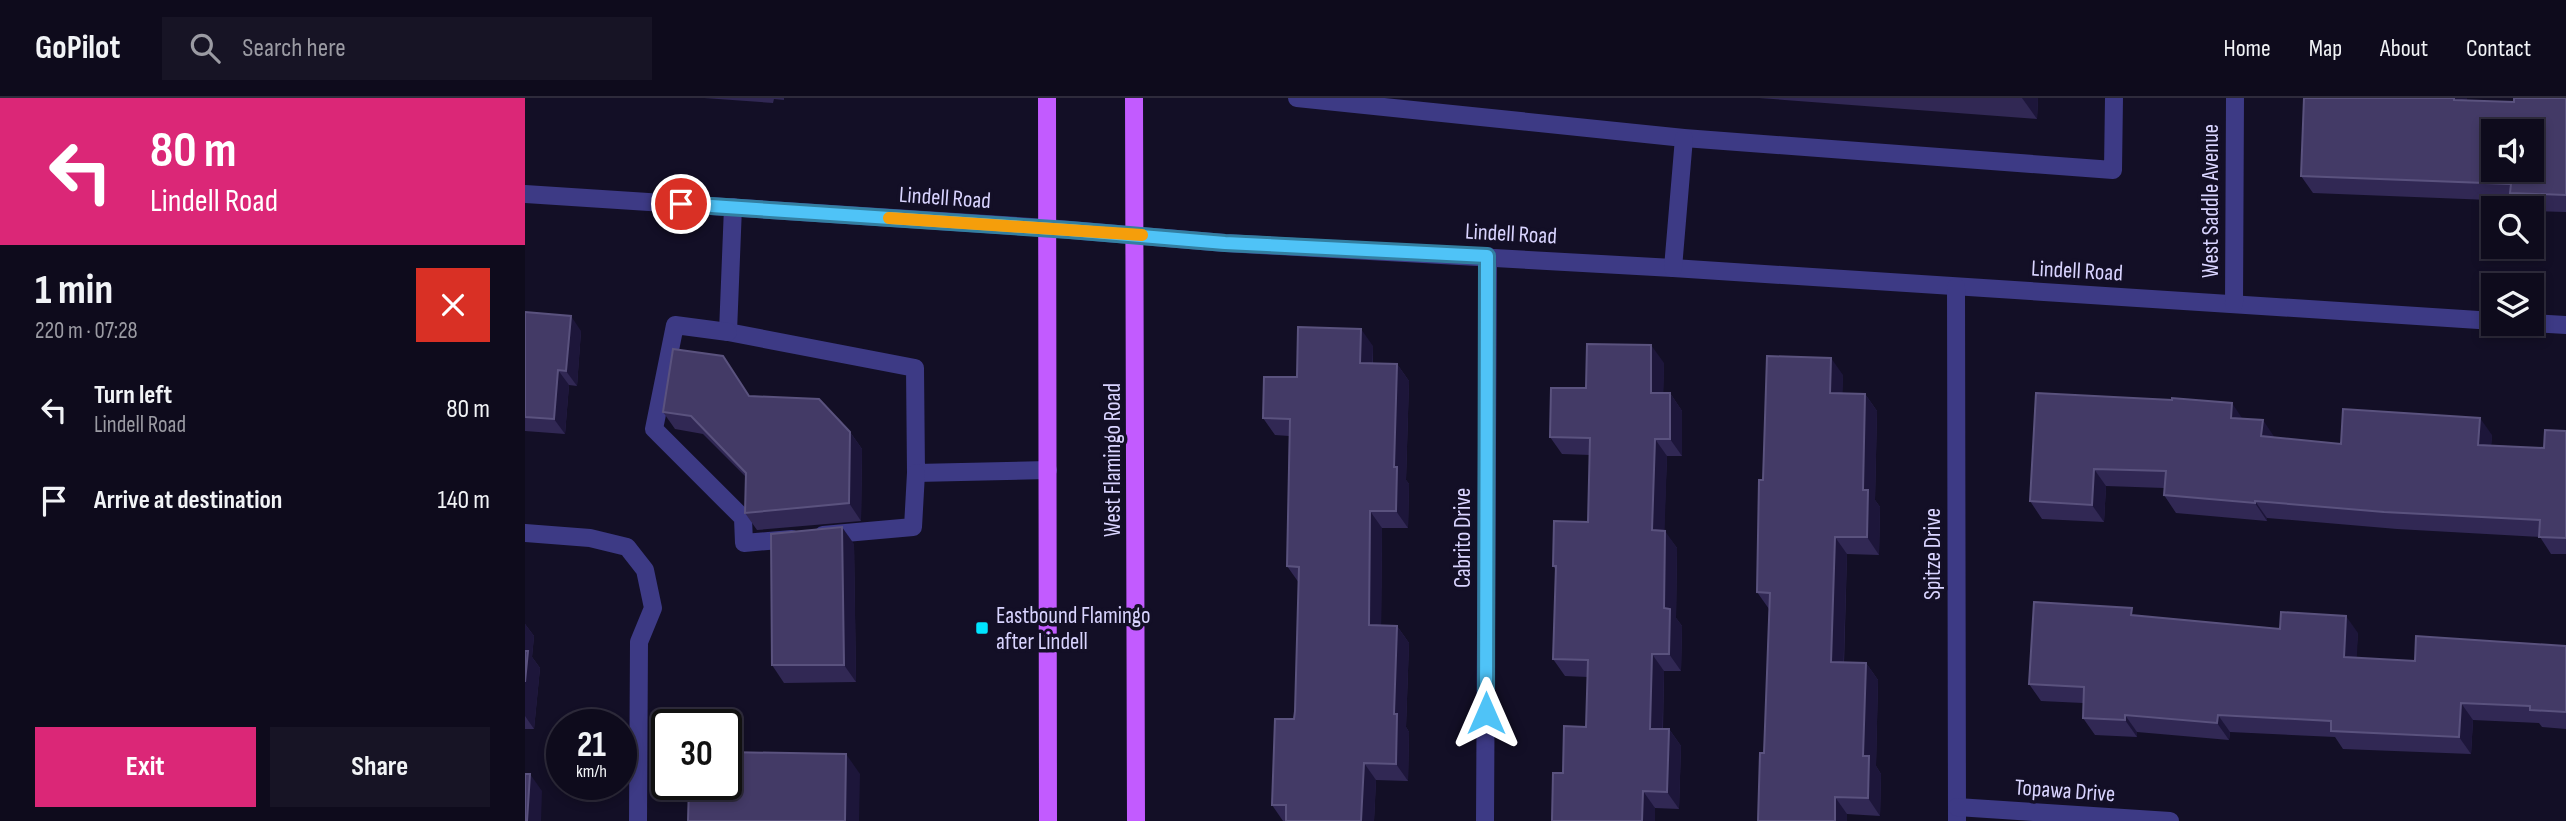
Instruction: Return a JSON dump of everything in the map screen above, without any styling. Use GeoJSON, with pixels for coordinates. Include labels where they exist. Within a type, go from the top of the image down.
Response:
{"type":"FeatureCollection","features":[{"type":"Feature","properties":{"kind":"main road"},"geometry":{"type":"LineString","coordinates":[[1047,98],[1048,821]]}},
{"type":"Feature","properties":{"kind":"main road","name":"West Flamingo Road"},"geometry":{"type":"LineString","coordinates":[[1134,98],[1136,821]]}},
{"type":"Feature","properties":{"kind":"main road"},"geometry":{"type":"LineString","coordinates":[[1048,794],[1058,821]]}},
{"type":"Feature","properties":{"kind":"street"},"geometry":{"type":"LineString","coordinates":[[1297,98],[1684,138],[2113,170],[2114,98]]}},
{"type":"Feature","properties":{"kind":"street","name":"West Saddle Avenue"},"geometry":{"type":"LineString","coordinates":[[2234,303],[2235,98]]}},
{"type":"Feature","properties":{"kind":"street"},"geometry":{"type":"LineString","coordinates":[[1674,268],[1684,138]]}},
{"type":"Feature","properties":{"kind":"street","name":"Lindell Road"},"geometry":{"type":"LineString","coordinates":[[525,194],[1047,228],[1225,243],[1487,256],[2481,320]]}},
{"type":"Feature","properties":{"kind":"street"},"geometry":{"type":"LineString","coordinates":[[728,332],[733,207]]}},
{"type":"Feature","properties":{"kind":"street","name":"Cabrito Drive"},"geometry":{"type":"LineString","coordinates":[[1485,821],[1487,256]]}},
{"type":"Feature","properties":{"kind":"street","name":"Spitze Drive"},"geometry":{"type":"LineString","coordinates":[[1956,287],[1957,814]]}},
{"type":"Feature","properties":{"kind":"street"},"geometry":{"type":"LineString","coordinates":[[2544,324],[2566,326]]}},
{"type":"Feature","properties":{"kind":"street"},"geometry":{"type":"LineString","coordinates":[[675,325],[728,332],[915,368],[916,473],[913,527],[744,543],[743,518],[654,429],[675,325]]}},
{"type":"Feature","properties":{"kind":"street"},"geometry":{"type":"LineString","coordinates":[[916,473],[1048,470]]}},
{"type":"Feature","properties":{"kind":"street"},"geometry":{"type":"LineString","coordinates":[[525,533],[590,538],[627,547],[645,570],[653,607],[639,642],[638,821]]}},
{"type":"Feature","properties":{"kind":"street","name":"Topawa Drive"},"geometry":{"type":"LineString","coordinates":[[1957,814],[2169,821]]}},
{"type":"Feature","properties":{"kind":"building"},"geometry":{"type":"Polygon","coordinates":[[[2304,98],[2454,98],[2514,102],[2514,98],[2566,98],[2566,195],[2510,193],[2511,184],[2301,176],[2304,98]]]}},
{"type":"Feature","properties":{"kind":"building"},"geometry":{"type":"Polygon","coordinates":[[[525,312],[571,316],[566,371],[558,370],[554,419],[525,417],[525,312]]]}},
{"type":"Feature","properties":{"kind":"building"},"geometry":{"type":"Polygon","coordinates":[[[1298,327],[1361,329],[1360,363],[1397,364],[1394,467],[1397,467],[1396,511],[1370,511],[1369,625],[1397,626],[1394,714],[1397,714],[1396,764],[1364,763],[1361,821],[1286,821],[1286,805],[1272,805],[1275,719],[1294,719],[1295,711],[1299,567],[1287,566],[1290,419],[1263,418],[1264,377],[1297,377],[1298,327]]]}},
{"type":"Feature","properties":{"kind":"building"},"geometry":{"type":"Polygon","coordinates":[[[1587,344],[1651,345],[1651,393],[1670,393],[1670,439],[1655,439],[1652,530],[1665,531],[1664,608],[1670,609],[1669,654],[1652,654],[1650,729],[1669,729],[1667,792],[1643,791],[1642,821],[1552,821],[1553,773],[1563,773],[1564,726],[1586,727],[1588,660],[1553,659],[1556,566],[1553,566],[1554,521],[1588,522],[1590,438],[1550,437],[1551,388],[1586,388],[1587,344]]]}},
{"type":"Feature","properties":{"kind":"building"},"geometry":{"type":"Polygon","coordinates":[[[673,349],[723,356],[749,396],[819,399],[850,432],[849,503],[745,513],[746,473],[691,416],[663,412],[673,349]]]}},
{"type":"Feature","properties":{"kind":"building"},"geometry":{"type":"Polygon","coordinates":[[[1767,356],[1831,358],[1830,393],[1865,394],[1863,490],[1868,490],[1867,537],[1835,537],[1831,662],[1866,663],[1863,756],[1869,756],[1868,798],[1835,797],[1835,821],[1758,821],[1760,753],[1764,753],[1770,593],[1757,592],[1759,480],[1763,480],[1767,356]]]}},
{"type":"Feature","properties":{"kind":"building"},"geometry":{"type":"Polygon","coordinates":[[[2036,393],[2232,403],[2231,418],[2263,420],[2261,436],[2341,444],[2343,409],[2480,418],[2478,445],[2544,448],[2545,430],[2566,431],[2566,538],[2539,537],[2540,520],[2384,512],[2164,495],[2166,471],[2094,469],[2092,505],[2030,501],[2036,393]]]}},
{"type":"Feature","properties":{"kind":"building"},"geometry":{"type":"Polygon","coordinates":[[[842,527],[844,665],[772,665],[771,534],[842,527]]]}},
{"type":"Feature","properties":{"kind":"building"},"geometry":{"type":"Polygon","coordinates":[[[2034,602],[2132,608],[2131,615],[2280,629],[2281,612],[2346,616],[2344,657],[2415,661],[2416,636],[2566,646],[2566,712],[2530,710],[2530,706],[2461,703],[2459,737],[2331,731],[2331,721],[2218,715],[2217,723],[2125,715],[2125,720],[2083,718],[2084,687],[2029,684],[2034,602]]]}},
{"type":"Feature","properties":{"kind":"building"},"geometry":{"type":"Polygon","coordinates":[[[525,651],[528,651],[525,682],[525,651]]]}},
{"type":"Feature","properties":{"kind":"building"},"geometry":{"type":"Polygon","coordinates":[[[742,752],[846,754],[845,821],[688,821],[689,800],[742,800],[742,752]]]}},
{"type":"Feature","properties":{"kind":"building"},"geometry":{"type":"Polygon","coordinates":[[[525,774],[530,774],[527,821],[525,821],[525,774]]]}},
{"type":"Feature","properties":{"kind":"slow traffic"},"geometry":{"type":"LineString","coordinates":[[889,218],[1142,235]]}},
{"type":"Feature","properties":{"kind":"place","name":"Eastbound Flamingo after Lindell"},"geometry":{"type":"Point","coordinates":[982,628]}},
{"type":"Feature","properties":{"kind":"route"},"geometry":{"type":"LineString","coordinates":[[681,204],[1225,243],[1487,256],[1486,713]]}}]}
